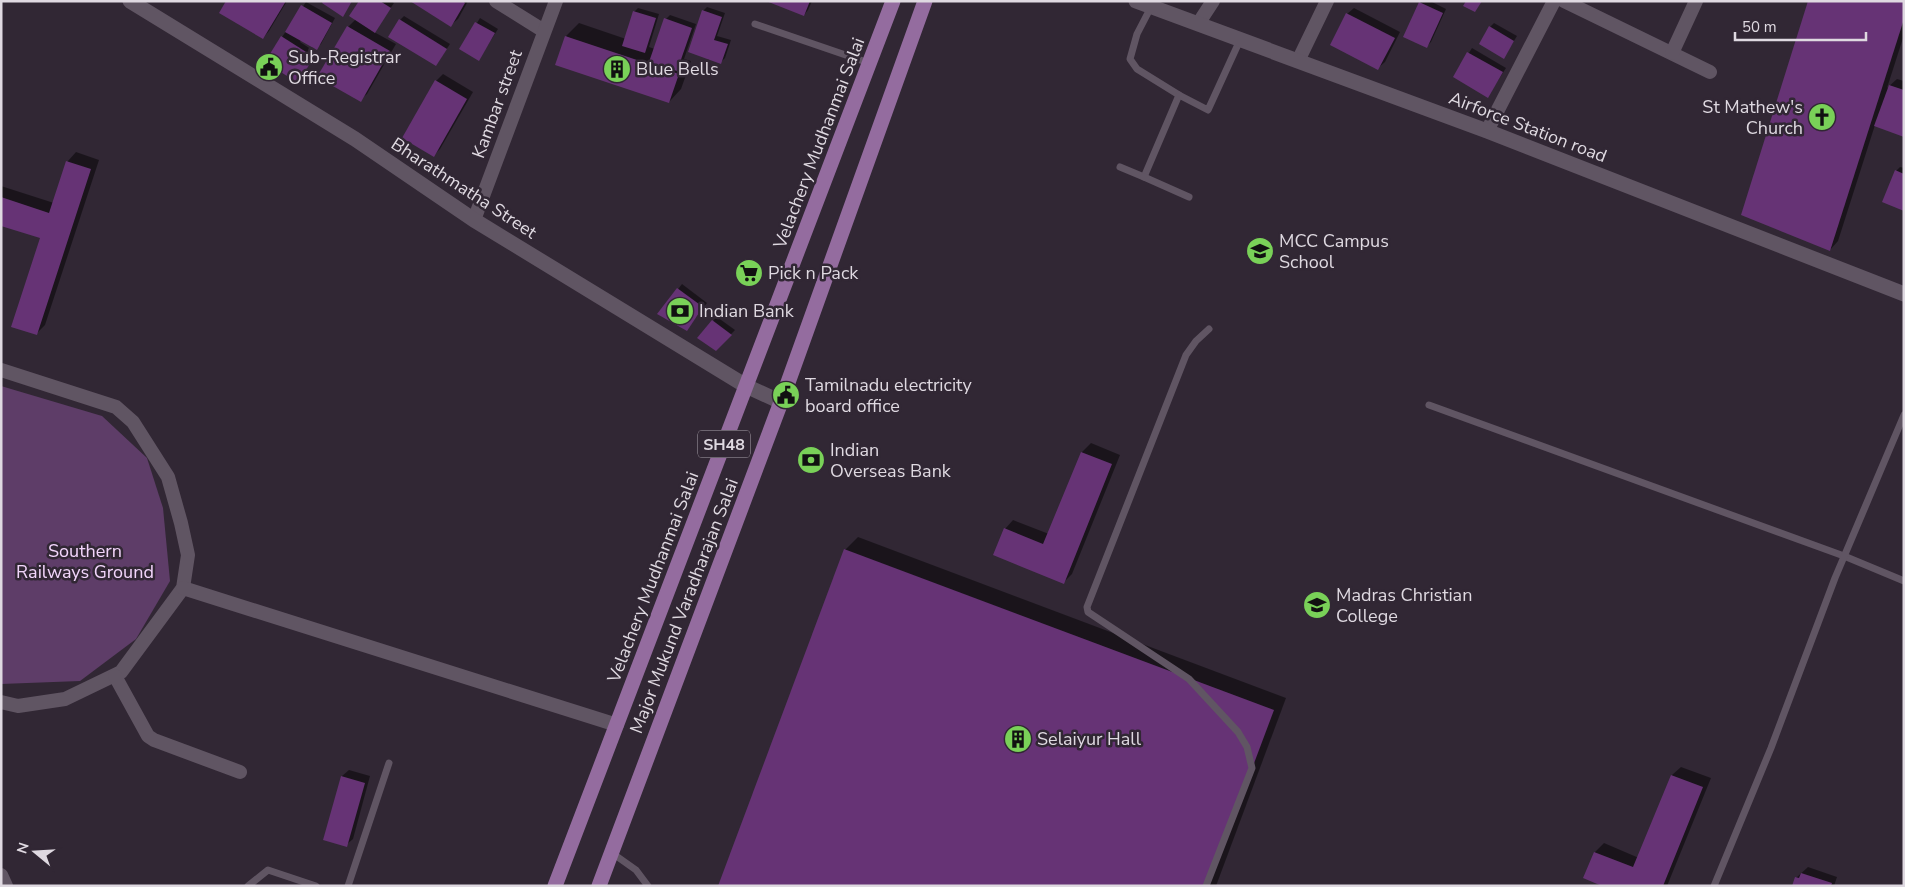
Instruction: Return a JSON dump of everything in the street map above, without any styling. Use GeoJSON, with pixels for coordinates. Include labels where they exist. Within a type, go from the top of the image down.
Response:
{"type":"FeatureCollection","features":[{"type":"Feature","properties":{"kind":"main road","name":"Velachery Mudhanmai Salai"},"geometry":{"type":"LineString","coordinates":[[554,886],[893,1]]}},
{"type":"Feature","properties":{"kind":"main road","name":"Major Mukund Varadharajan Salai"},"geometry":{"type":"LineString","coordinates":[[599,886],[781,402],[925,1]]}},
{"type":"Feature","properties":{"kind":"street","name":"Bharathmatha Street"},"geometry":{"type":"LineString","coordinates":[[130,1],[355,139],[474,220],[746,386],[781,402]]}},
{"type":"Feature","properties":{"kind":"street"},"geometry":{"type":"LineString","coordinates":[[496,1],[544,31]]}},
{"type":"Feature","properties":{"kind":"street","name":"Kambar street"},"geometry":{"type":"LineString","coordinates":[[474,220],[556,1]]}},
{"type":"Feature","properties":{"kind":"street"},"geometry":{"type":"LineString","coordinates":[[1198,24],[1213,1]]}},
{"type":"Feature","properties":{"kind":"street"},"geometry":{"type":"LineString","coordinates":[[1298,61],[1328,1]]}},
{"type":"Feature","properties":{"kind":"street"},"geometry":{"type":"LineString","coordinates":[[1486,131],[1554,1]]}},
{"type":"Feature","properties":{"kind":"street"},"geometry":{"type":"LineString","coordinates":[[1564,1],[1710,72]]}},
{"type":"Feature","properties":{"kind":"street"},"geometry":{"type":"LineString","coordinates":[[1672,53],[1696,1]]}},
{"type":"Feature","properties":{"kind":"street","name":"Airforce Station road"},"geometry":{"type":"LineString","coordinates":[[1144,4],[1486,131],[1904,294]]}},
{"type":"Feature","properties":{"kind":"street"},"geometry":{"type":"LineString","coordinates":[[1,370],[116,407],[133,422],[168,477],[188,555],[183,588],[122,672],[65,699],[18,706],[1,702]]}},
{"type":"Feature","properties":{"kind":"street"},"geometry":{"type":"LineString","coordinates":[[183,588],[617,725]]}},
{"type":"Feature","properties":{"kind":"street"},"geometry":{"type":"LineString","coordinates":[[115,676],[148,736],[154,740],[240,772]]}},
{"type":"Feature","properties":{"kind":"street"},"geometry":{"type":"LineString","coordinates":[[1,875],[6,886]]}},
{"type":"Feature","properties":{"kind":"lane"},"geometry":{"type":"LineString","coordinates":[[1144,4],[1130,59],[1137,69],[1179,95],[1208,110],[1240,40]]}},
{"type":"Feature","properties":{"kind":"lane"},"geometry":{"type":"LineString","coordinates":[[755,24],[869,63]]}},
{"type":"Feature","properties":{"kind":"lane"},"geometry":{"type":"LineString","coordinates":[[1144,176],[1179,95]]}},
{"type":"Feature","properties":{"kind":"lane"},"geometry":{"type":"LineString","coordinates":[[1120,167],[1189,197]]}},
{"type":"Feature","properties":{"kind":"lane"},"geometry":{"type":"LineString","coordinates":[[1206,886],[1252,768],[1247,747],[1238,732],[1189,679],[1088,612],[1087,607],[1186,355],[1196,341],[1209,329]]}},
{"type":"Feature","properties":{"kind":"lane"},"geometry":{"type":"LineString","coordinates":[[1429,405],[1844,556],[1904,581]]}},
{"type":"Feature","properties":{"kind":"lane"},"geometry":{"type":"LineString","coordinates":[[1714,886],[1770,748],[1844,556],[1904,415]]}},
{"type":"Feature","properties":{"kind":"lane"},"geometry":{"type":"LineString","coordinates":[[348,886],[389,763]]}},
{"type":"Feature","properties":{"kind":"lane"},"geometry":{"type":"LineString","coordinates":[[612,852],[636,870],[648,886]]}},
{"type":"Feature","properties":{"kind":"lane"},"geometry":{"type":"LineString","coordinates":[[248,886],[268,870],[316,886]]}},
{"type":"Feature","properties":{"kind":"green space","name":"Southern Railways Ground"},"geometry":{"type":"Polygon","coordinates":[[[1,386],[102,416],[147,458],[163,508],[170,581],[136,639],[80,681],[1,684],[1,386]]]}},
{"type":"Feature","properties":{"kind":"building"},"geometry":{"type":"Polygon","coordinates":[[[226,1],[286,1],[263,39],[219,13],[226,1]]]}},
{"type":"Feature","properties":{"kind":"building"},"geometry":{"type":"Polygon","coordinates":[[[323,1],[352,1],[343,17],[322,3],[323,1]]]}},
{"type":"Feature","properties":{"kind":"building"},"geometry":{"type":"Polygon","coordinates":[[[359,1],[380,1],[391,8],[375,33],[349,16],[359,1]]]}},
{"type":"Feature","properties":{"kind":"building"},"geometry":{"type":"Polygon","coordinates":[[[410,1],[463,1],[465,3],[451,27],[410,1]]]}},
{"type":"Feature","properties":{"kind":"building"},"geometry":{"type":"Polygon","coordinates":[[[766,1],[810,1],[804,16],[766,1]]]}},
{"type":"Feature","properties":{"kind":"building"},"geometry":{"type":"Polygon","coordinates":[[[1466,1],[1482,1],[1475,12],[1463,6],[1466,1]]]}},
{"type":"Feature","properties":{"kind":"building","name":"St Mathew's Church"},"geometry":{"type":"Polygon","coordinates":[[[1808,1],[1904,1],[1904,19],[1830,251],[1741,215],[1808,1]]]}},
{"type":"Feature","properties":{"kind":"building"},"geometry":{"type":"Polygon","coordinates":[[[1419,2],[1443,13],[1427,48],[1403,37],[1419,2]]]}},
{"type":"Feature","properties":{"kind":"building"},"geometry":{"type":"Polygon","coordinates":[[[301,5],[332,23],[317,50],[285,32],[301,5]]]}},
{"type":"Feature","properties":{"kind":"building"},"geometry":{"type":"Polygon","coordinates":[[[702,10],[722,17],[714,40],[728,44],[721,64],[688,52],[702,10]]]}},
{"type":"Feature","properties":{"kind":"building"},"geometry":{"type":"Polygon","coordinates":[[[633,11],[656,18],[645,53],[622,46],[633,11]]]}},
{"type":"Feature","properties":{"kind":"building"},"geometry":{"type":"Polygon","coordinates":[[[1346,13],[1395,38],[1378,70],[1330,45],[1346,13]]]}},
{"type":"Feature","properties":{"kind":"building"},"geometry":{"type":"Polygon","coordinates":[[[664,18],[692,28],[677,71],[649,62],[664,18]]]}},
{"type":"Feature","properties":{"kind":"building"},"geometry":{"type":"Polygon","coordinates":[[[399,19],[447,49],[436,66],[388,37],[399,19]]]}},
{"type":"Feature","properties":{"kind":"building"},"geometry":{"type":"Polygon","coordinates":[[[475,22],[495,33],[479,61],[459,49],[475,22]]]}},
{"type":"Feature","properties":{"kind":"building"},"geometry":{"type":"Polygon","coordinates":[[[347,26],[390,51],[361,102],[317,77],[347,26]]]}},
{"type":"Feature","properties":{"kind":"building"},"geometry":{"type":"Polygon","coordinates":[[[1489,26],[1514,41],[1504,59],[1479,44],[1489,26]]]}},
{"type":"Feature","properties":{"kind":"building"},"geometry":{"type":"Polygon","coordinates":[[[281,36],[314,57],[298,83],[265,62],[281,36]]]}},
{"type":"Feature","properties":{"kind":"building","name":"Blue Bells"},"geometry":{"type":"Polygon","coordinates":[[[565,36],[679,74],[669,103],[555,65],[565,36]]]}},
{"type":"Feature","properties":{"kind":"building"},"geometry":{"type":"Polygon","coordinates":[[[1467,52],[1503,72],[1488,98],[1453,77],[1467,52]]]}},
{"type":"Feature","properties":{"kind":"building"},"geometry":{"type":"Polygon","coordinates":[[[435,80],[467,99],[434,157],[402,138],[435,80]]]}},
{"type":"Feature","properties":{"kind":"building"},"geometry":{"type":"Polygon","coordinates":[[[1889,85],[1904,90],[1904,137],[1874,126],[1889,85]]]}},
{"type":"Feature","properties":{"kind":"building"},"geometry":{"type":"Polygon","coordinates":[[[66,161],[91,169],[37,335],[11,327],[40,238],[1,226],[1,197],[49,213],[66,161]]]}},
{"type":"Feature","properties":{"kind":"building"},"geometry":{"type":"Polygon","coordinates":[[[1895,170],[1904,174],[1904,211],[1882,202],[1895,170]]]}},
{"type":"Feature","properties":{"kind":"building","name":"Indian Bank"},"geometry":{"type":"Polygon","coordinates":[[[677,288],[703,307],[687,331],[657,314],[677,288]]]}},
{"type":"Feature","properties":{"kind":"building"},"geometry":{"type":"Polygon","coordinates":[[[712,320],[732,335],[716,351],[697,338],[712,320]]]}},
{"type":"Feature","properties":{"kind":"building"},"geometry":{"type":"Polygon","coordinates":[[[1081,452],[1112,464],[1064,584],[993,555],[1004,528],[1043,544],[1081,452]]]}},
{"type":"Feature","properties":{"kind":"building","name":"Selaiyur Hall"},"geometry":{"type":"Polygon","coordinates":[[[844,549],[1274,710],[1208,886],[718,886],[844,549]]]}},
{"type":"Feature","properties":{"kind":"building"},"geometry":{"type":"Polygon","coordinates":[[[1671,775],[1703,787],[1663,886],[1602,886],[1583,878],[1594,852],[1633,867],[1671,775]]]}},
{"type":"Feature","properties":{"kind":"building"},"geometry":{"type":"Polygon","coordinates":[[[341,776],[365,783],[347,847],[323,840],[341,776]]]}},
{"type":"Feature","properties":{"kind":"building"},"geometry":{"type":"Polygon","coordinates":[[[1801,873],[1832,883],[1831,886],[1792,886],[1795,877],[1799,878],[1801,873]]]}},
{"type":"Feature","properties":{"kind":"place","name":"Sub-Registrar Office"},"geometry":{"type":"Point","coordinates":[269,67]}},
{"type":"Feature","properties":{"kind":"place","name":"Blue Bells"},"geometry":{"type":"Point","coordinates":[617,69]}},
{"type":"Feature","properties":{"kind":"place","name":"St Mathew's Church"},"geometry":{"type":"Point","coordinates":[1822,117]}},
{"type":"Feature","properties":{"kind":"place","name":"MCC Campus School"},"geometry":{"type":"Point","coordinates":[1260,251]}},
{"type":"Feature","properties":{"kind":"place","name":"Pick n Pack"},"geometry":{"type":"Point","coordinates":[749,273]}},
{"type":"Feature","properties":{"kind":"place","name":"Indian Bank"},"geometry":{"type":"Point","coordinates":[680,311]}},
{"type":"Feature","properties":{"kind":"place","name":"Tamilnadu electricity board office"},"geometry":{"type":"Point","coordinates":[786,395]}},
{"type":"Feature","properties":{"kind":"place","name":"Indian Overseas Bank"},"geometry":{"type":"Point","coordinates":[811,460]}},
{"type":"Feature","properties":{"kind":"place","name":"Madras Christian College"},"geometry":{"type":"Point","coordinates":[1317,605]}},
{"type":"Feature","properties":{"kind":"place","name":"Selaiyur Hall"},"geometry":{"type":"Point","coordinates":[1018,739]}}]}
